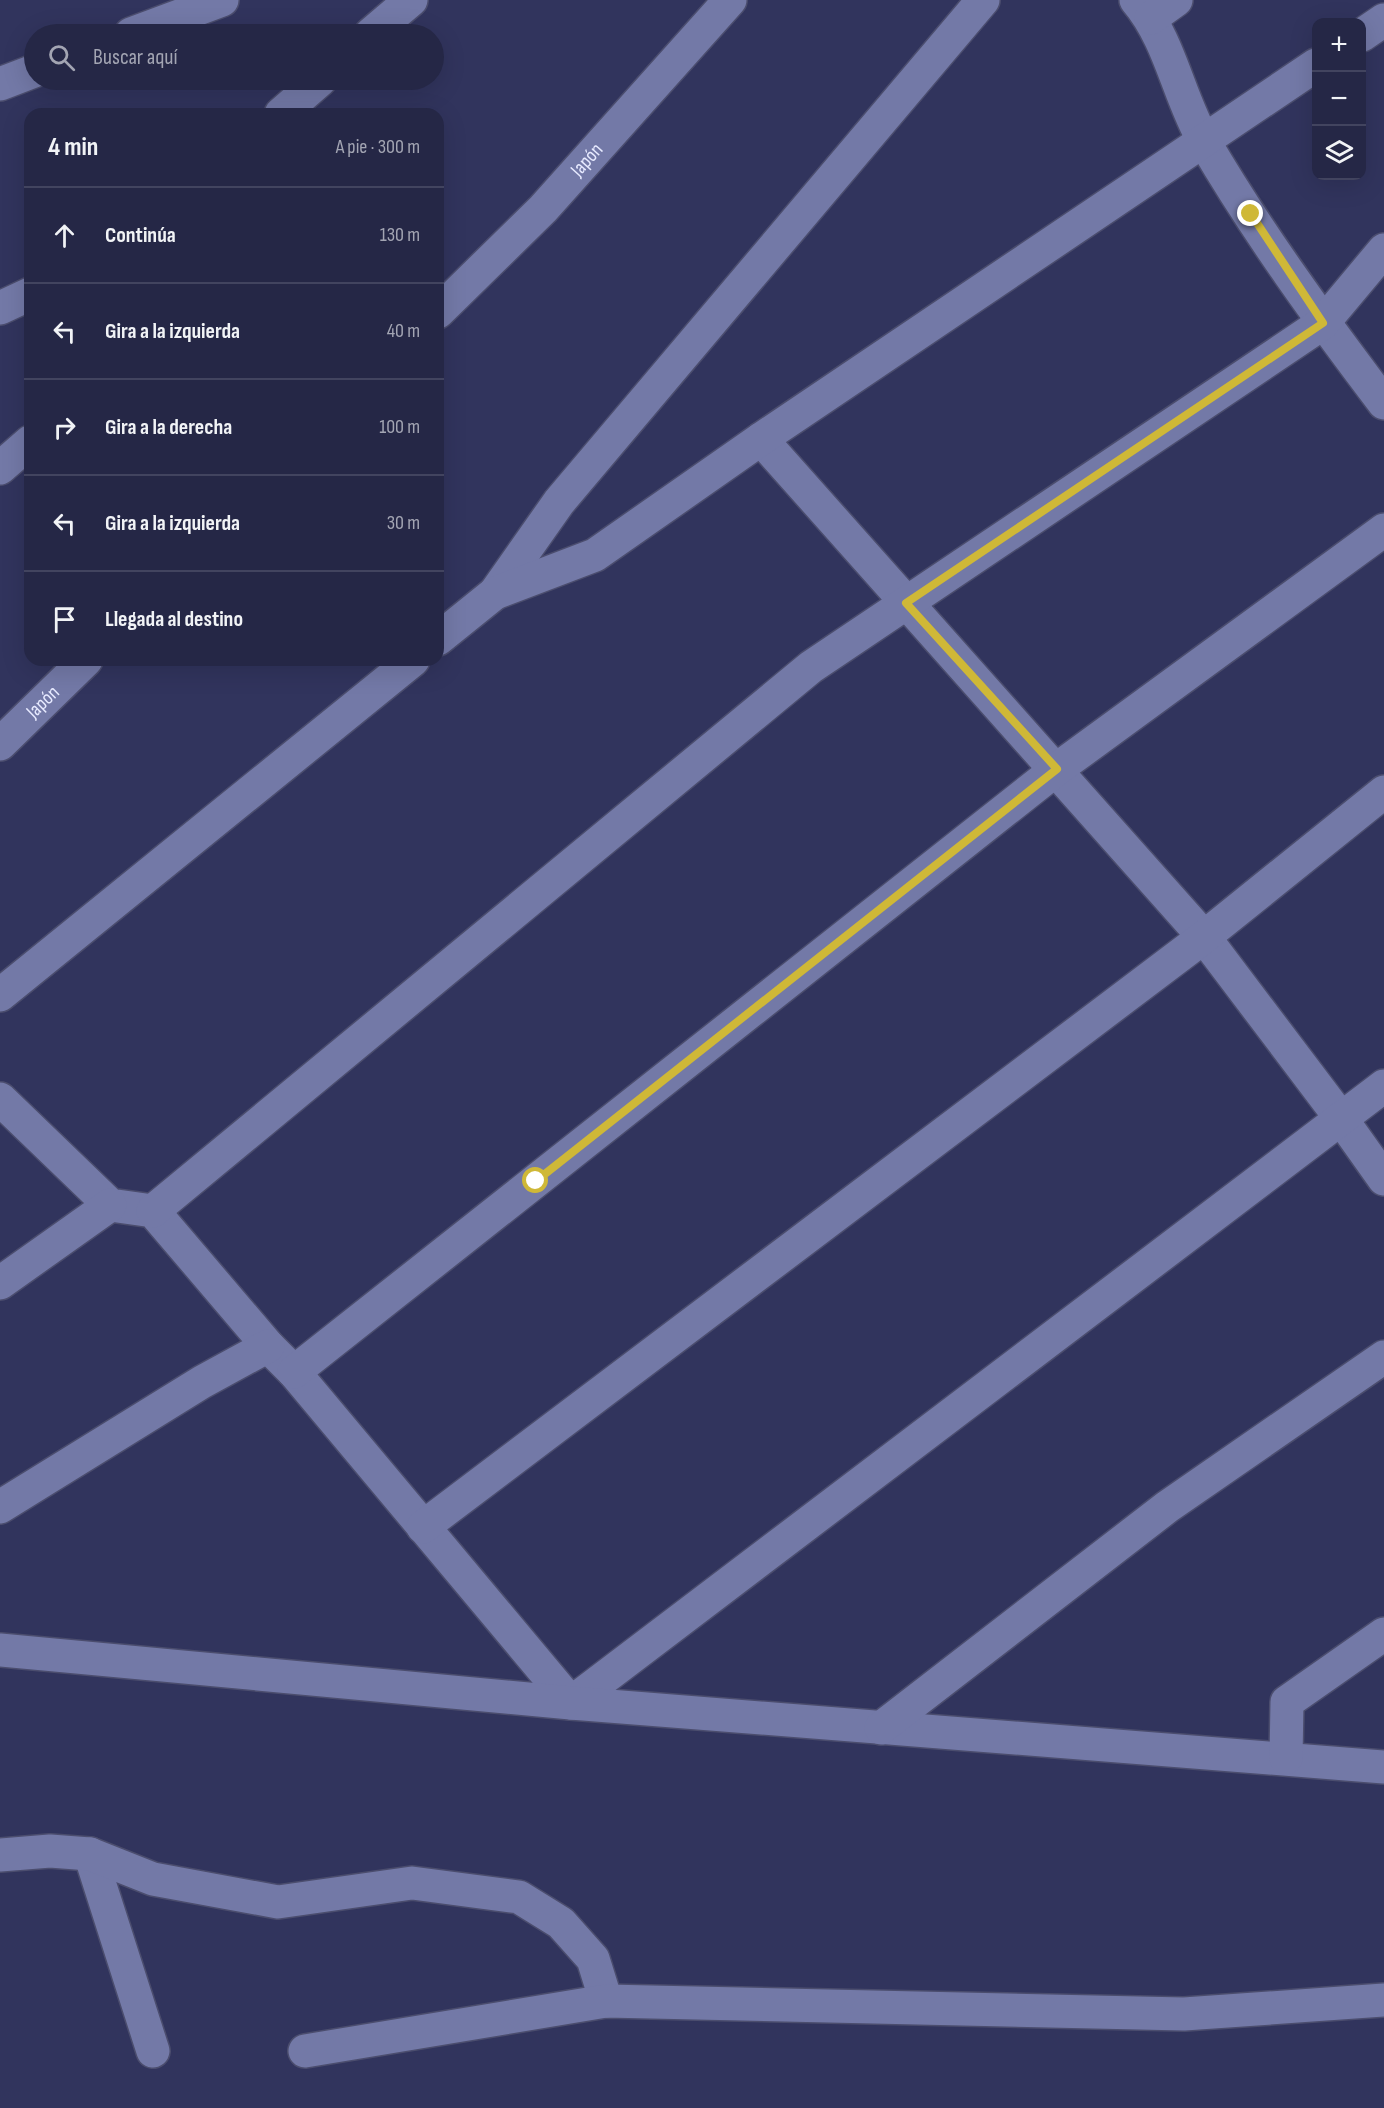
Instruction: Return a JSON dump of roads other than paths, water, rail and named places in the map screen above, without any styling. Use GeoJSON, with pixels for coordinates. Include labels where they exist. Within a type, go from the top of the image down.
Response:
{"type":"FeatureCollection","features":[{"type":"Feature","properties":{"kind":"street"},"geometry":{"type":"LineString","coordinates":[[158,24],[222,0]]}},
{"type":"Feature","properties":{"kind":"street"},"geometry":{"type":"LineString","coordinates":[[383,24],[411,0]]}},
{"type":"Feature","properties":{"kind":"street","name":"Japón"},"geometry":{"type":"LineString","coordinates":[[444,306],[543,208],[730,0]]}},
{"type":"Feature","properties":{"kind":"street"},"geometry":{"type":"LineString","coordinates":[[444,634],[495,593],[559,502],[983,0]]}},
{"type":"Feature","properties":{"kind":"street"},"geometry":{"type":"LineString","coordinates":[[1154,6],[1204,141],[1323,323],[1384,403]]}},
{"type":"Feature","properties":{"kind":"street"},"geometry":{"type":"LineString","coordinates":[[1366,32],[1384,20]]}},
{"type":"Feature","properties":{"kind":"street"},"geometry":{"type":"LineString","coordinates":[[495,593],[595,555],[761,439],[1312,68]]}},
{"type":"Feature","properties":{"kind":"street"},"geometry":{"type":"LineString","coordinates":[[0,84],[24,75]]}},
{"type":"Feature","properties":{"kind":"street"},"geometry":{"type":"LineString","coordinates":[[288,108],[309,90]]}},
{"type":"Feature","properties":{"kind":"street"},"geometry":{"type":"LineString","coordinates":[[153,1211],[811,667],[1323,323],[1384,250]]}},
{"type":"Feature","properties":{"kind":"street"},"geometry":{"type":"LineString","coordinates":[[761,439],[1057,769],[1204,937],[1341,1117],[1384,1179]]}},
{"type":"Feature","properties":{"kind":"street"},"geometry":{"type":"LineString","coordinates":[[0,468],[24,447]]}},
{"type":"Feature","properties":{"kind":"street"},"geometry":{"type":"LineString","coordinates":[[294,1372],[1057,769],[1384,530]]}},
{"type":"Feature","properties":{"kind":"street","name":"Japón"},"geometry":{"type":"LineString","coordinates":[[0,744],[80,666]]}},
{"type":"Feature","properties":{"kind":"street"},"geometry":{"type":"LineString","coordinates":[[0,995],[406,666]]}},
{"type":"Feature","properties":{"kind":"street"},"geometry":{"type":"LineString","coordinates":[[423,1527],[1204,937],[1384,792]]}},
{"type":"Feature","properties":{"kind":"street"},"geometry":{"type":"LineString","coordinates":[[571,1703],[1384,1086]]}},
{"type":"Feature","properties":{"kind":"street"},"geometry":{"type":"LineString","coordinates":[[0,1099],[110,1205],[153,1211],[268,1346],[294,1372],[571,1703]]}},
{"type":"Feature","properties":{"kind":"street"},"geometry":{"type":"LineString","coordinates":[[0,1283],[110,1205]]}},
{"type":"Feature","properties":{"kind":"street"},"geometry":{"type":"LineString","coordinates":[[0,1507],[202,1382],[268,1346]]}},
{"type":"Feature","properties":{"kind":"street"},"geometry":{"type":"LineString","coordinates":[[881,1728],[1167,1507],[1384,1357]]}},
{"type":"Feature","properties":{"kind":"street"},"geometry":{"type":"LineString","coordinates":[[1286,1758],[1287,1702],[1384,1634]]}},
{"type":"Feature","properties":{"kind":"street"},"geometry":{"type":"LineString","coordinates":[[0,1650],[571,1703],[1384,1767]]}},
{"type":"Feature","properties":{"kind":"street"},"geometry":{"type":"LineString","coordinates":[[0,1855],[50,1851],[90,1854],[153,1879],[278,1902],[412,1883],[519,1897],[561,1923],[593,1959],[606,2001]]}},
{"type":"Feature","properties":{"kind":"street"},"geometry":{"type":"LineString","coordinates":[[90,1854],[153,2051]]}},
{"type":"Feature","properties":{"kind":"street"},"geometry":{"type":"LineString","coordinates":[[305,2051],[606,2001],[1184,2014],[1384,2000]]}}]}
